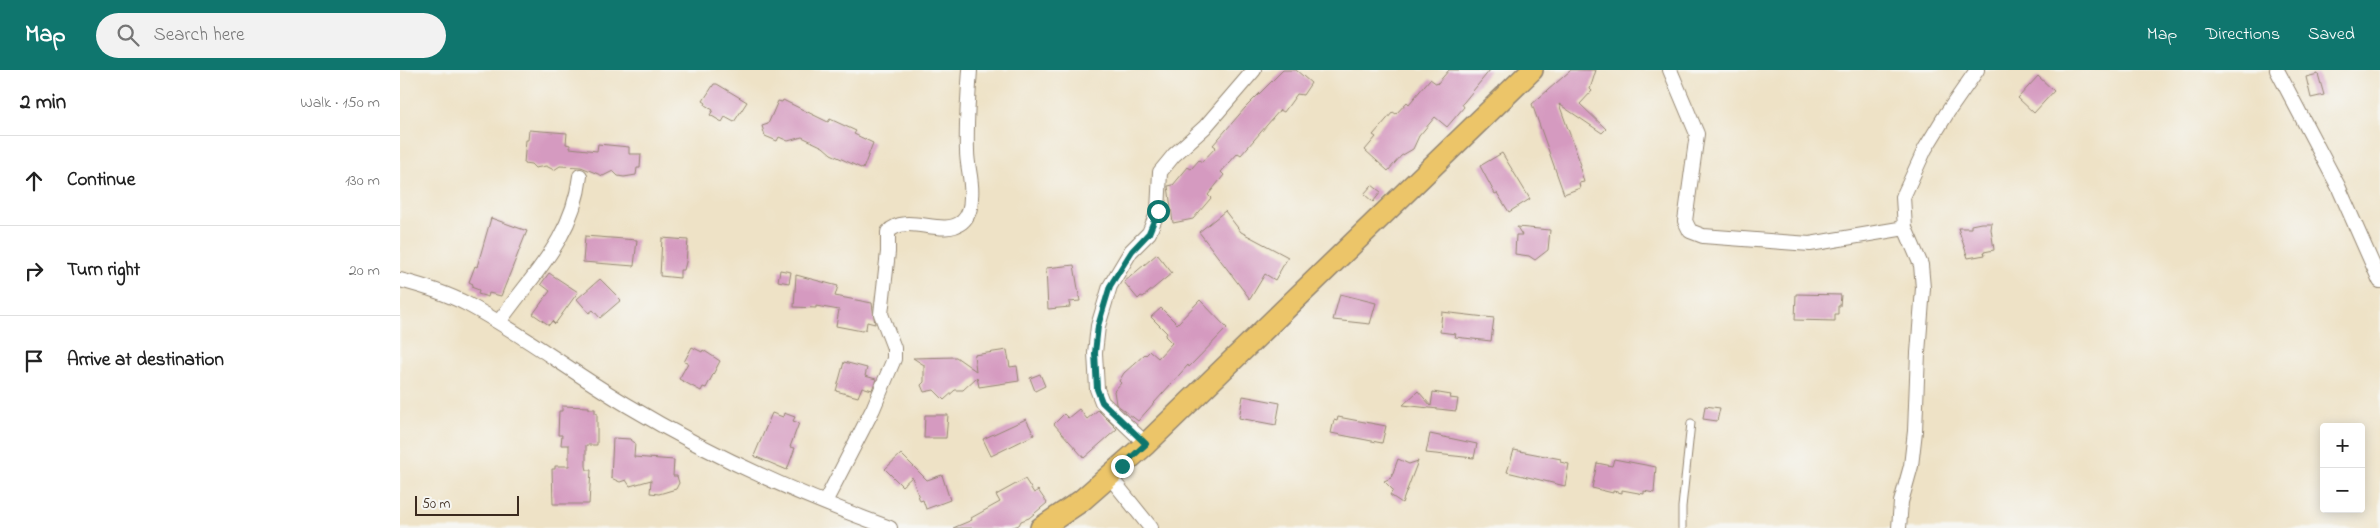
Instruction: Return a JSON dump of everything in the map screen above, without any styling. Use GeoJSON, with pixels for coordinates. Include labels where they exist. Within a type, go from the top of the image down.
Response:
{"type":"FeatureCollection","features":[{"type":"Feature","properties":{"kind":"main road"},"geometry":{"type":"LineString","coordinates":[[1041,528],[1110,477],[1146,444],[1532,70]]}},
{"type":"Feature","properties":{"kind":"street"},"geometry":{"type":"LineString","coordinates":[[825,502],[873,410],[894,359],[894,348],[881,314],[888,252],[888,232],[893,226],[901,225],[950,227],[964,220],[969,209],[972,192],[967,132],[970,70]]}},
{"type":"Feature","properties":{"kind":"street"},"geometry":{"type":"LineString","coordinates":[[1146,444],[1102,402],[1097,389],[1095,353],[1098,326],[1107,294],[1132,251],[1149,233],[1158,211],[1160,172],[1174,155],[1205,127],[1254,70]]}},
{"type":"Feature","properties":{"kind":"street"},"geometry":{"type":"LineString","coordinates":[[1670,70],[1696,134],[1685,221],[1690,231],[1703,236],[1810,244],[1905,228]]}},
{"type":"Feature","properties":{"kind":"street"},"geometry":{"type":"LineString","coordinates":[[1899,528],[1900,502],[1911,466],[1915,431],[1923,288],[1921,265],[1905,228],[1903,197],[1926,149],[1947,113],[1977,70]]}},
{"type":"Feature","properties":{"kind":"street"},"geometry":{"type":"LineString","coordinates":[[2277,70],[2338,186],[2380,281]]}},
{"type":"Feature","properties":{"kind":"street"},"geometry":{"type":"LineString","coordinates":[[499,322],[548,259],[568,225],[574,210],[580,176]]}},
{"type":"Feature","properties":{"kind":"street"},"geometry":{"type":"LineString","coordinates":[[400,280],[445,294],[499,322],[591,384],[672,431],[749,471],[890,528]]}},
{"type":"Feature","properties":{"kind":"street"},"geometry":{"type":"LineString","coordinates":[[1110,477],[1151,528]]}},
{"type":"Feature","properties":{"kind":"lane"},"geometry":{"type":"LineString","coordinates":[[1682,528],[1682,507],[1691,423]]}},
{"type":"Feature","properties":{"kind":"building"},"geometry":{"type":"Polygon","coordinates":[[[1283,70],[1296,70],[1311,83],[1303,95],[1297,94],[1284,112],[1280,110],[1241,155],[1238,153],[1221,172],[1224,175],[1208,195],[1211,198],[1193,219],[1173,223],[1168,186],[1173,185],[1188,167],[1191,169],[1199,160],[1202,162],[1216,147],[1213,145],[1245,108],[1283,70]]]}},
{"type":"Feature","properties":{"kind":"building"},"geometry":{"type":"Polygon","coordinates":[[[1449,70],[1490,70],[1462,104],[1464,107],[1447,127],[1435,117],[1419,136],[1413,149],[1401,156],[1388,171],[1365,150],[1376,137],[1373,135],[1393,112],[1396,114],[1407,102],[1409,104],[1430,79],[1437,84],[1449,70]]]}},
{"type":"Feature","properties":{"kind":"building"},"geometry":{"type":"Polygon","coordinates":[[[1571,70],[1596,70],[1590,89],[1592,91],[1580,104],[1606,129],[1602,133],[1559,104],[1581,165],[1579,165],[1584,182],[1579,183],[1580,188],[1564,194],[1532,104],[1571,70]]]}},
{"type":"Feature","properties":{"kind":"building"},"geometry":{"type":"Polygon","coordinates":[[[2318,74],[2324,95],[2311,98],[2306,77],[2318,74]]]}},
{"type":"Feature","properties":{"kind":"building"},"geometry":{"type":"Polygon","coordinates":[[[2038,76],[2054,91],[2034,113],[2018,98],[2038,76]]]}},
{"type":"Feature","properties":{"kind":"building"},"geometry":{"type":"Polygon","coordinates":[[[714,84],[747,102],[734,122],[725,117],[722,122],[710,115],[713,110],[705,105],[706,103],[703,101],[714,84]]]}},
{"type":"Feature","properties":{"kind":"building"},"geometry":{"type":"Polygon","coordinates":[[[783,100],[828,122],[830,119],[856,131],[854,134],[873,143],[863,169],[831,154],[823,147],[802,137],[788,141],[779,137],[777,141],[765,136],[762,126],[768,124],[778,101],[782,102],[783,100]]]}},
{"type":"Feature","properties":{"kind":"building"},"geometry":{"type":"Polygon","coordinates":[[[529,130],[567,133],[566,144],[570,145],[570,148],[597,151],[598,144],[629,147],[629,154],[641,154],[640,168],[637,168],[636,175],[624,177],[618,176],[613,171],[603,176],[581,167],[560,166],[554,170],[546,166],[535,168],[531,164],[524,163],[529,130]]]}},
{"type":"Feature","properties":{"kind":"building"},"geometry":{"type":"Polygon","coordinates":[[[1502,153],[1530,199],[1509,212],[1497,193],[1495,194],[1480,166],[1502,153]]]}},
{"type":"Feature","properties":{"kind":"building"},"geometry":{"type":"Polygon","coordinates":[[[1372,185],[1381,192],[1373,202],[1364,194],[1372,185]]]}},
{"type":"Feature","properties":{"kind":"building"},"geometry":{"type":"Polygon","coordinates":[[[1225,211],[1241,232],[1288,257],[1275,280],[1265,274],[1250,299],[1199,232],[1225,211]]]}},
{"type":"Feature","properties":{"kind":"building"},"geometry":{"type":"Polygon","coordinates":[[[491,218],[527,231],[501,296],[489,293],[488,297],[478,294],[479,290],[471,287],[473,284],[469,282],[475,266],[477,267],[491,218]]]}},
{"type":"Feature","properties":{"kind":"building"},"geometry":{"type":"Polygon","coordinates":[[[1992,223],[1994,250],[1984,252],[1985,255],[1968,258],[1958,228],[1971,228],[1971,225],[1992,223]]]}},
{"type":"Feature","properties":{"kind":"building"},"geometry":{"type":"Polygon","coordinates":[[[1517,227],[1550,230],[1548,250],[1535,260],[1529,256],[1515,254],[1516,235],[1522,235],[1517,227]]]}},
{"type":"Feature","properties":{"kind":"building"},"geometry":{"type":"Polygon","coordinates":[[[585,236],[637,240],[634,266],[583,262],[585,236]]]}},
{"type":"Feature","properties":{"kind":"building"},"geometry":{"type":"Polygon","coordinates":[[[662,238],[688,240],[686,262],[684,270],[680,270],[680,278],[660,276],[662,238]]]}},
{"type":"Feature","properties":{"kind":"building"},"geometry":{"type":"Polygon","coordinates":[[[1157,254],[1172,273],[1138,299],[1124,282],[1157,254]]]}},
{"type":"Feature","properties":{"kind":"building"},"geometry":{"type":"Polygon","coordinates":[[[1074,265],[1080,301],[1069,302],[1070,307],[1048,309],[1046,268],[1074,265]]]}},
{"type":"Feature","properties":{"kind":"building"},"geometry":{"type":"Polygon","coordinates":[[[780,270],[791,272],[789,283],[778,281],[780,270]]]}},
{"type":"Feature","properties":{"kind":"building"},"geometry":{"type":"Polygon","coordinates":[[[549,273],[578,292],[555,324],[552,321],[549,325],[533,314],[550,291],[541,284],[549,273]]]}},
{"type":"Feature","properties":{"kind":"building"},"geometry":{"type":"Polygon","coordinates":[[[796,275],[838,286],[835,296],[872,303],[875,324],[867,322],[866,329],[862,331],[836,326],[839,310],[816,306],[816,308],[794,307],[796,275]]]}},
{"type":"Feature","properties":{"kind":"building"},"geometry":{"type":"Polygon","coordinates":[[[600,279],[621,300],[600,318],[593,310],[589,313],[577,299],[600,279]]]}},
{"type":"Feature","properties":{"kind":"building"},"geometry":{"type":"Polygon","coordinates":[[[1340,294],[1376,303],[1370,324],[1333,320],[1340,294]]]}},
{"type":"Feature","properties":{"kind":"building"},"geometry":{"type":"Polygon","coordinates":[[[1796,294],[1841,295],[1838,314],[1835,314],[1835,321],[1795,320],[1796,294]]]}},
{"type":"Feature","properties":{"kind":"building"},"geometry":{"type":"Polygon","coordinates":[[[1200,300],[1227,328],[1189,367],[1188,365],[1138,421],[1116,404],[1114,391],[1121,383],[1119,381],[1124,373],[1145,354],[1150,351],[1158,358],[1172,343],[1165,336],[1167,333],[1151,317],[1161,308],[1177,324],[1200,300]]]}},
{"type":"Feature","properties":{"kind":"building"},"geometry":{"type":"Polygon","coordinates":[[[1442,312],[1494,318],[1491,341],[1455,337],[1456,334],[1440,332],[1442,312]]]}},
{"type":"Feature","properties":{"kind":"building"},"geometry":{"type":"Polygon","coordinates":[[[692,347],[702,352],[703,350],[720,361],[706,388],[703,387],[701,391],[679,379],[688,363],[684,362],[692,347]]]}},
{"type":"Feature","properties":{"kind":"building"},"geometry":{"type":"Polygon","coordinates":[[[1007,350],[1010,367],[1017,366],[1019,381],[979,387],[977,377],[963,390],[955,390],[944,400],[934,390],[924,392],[921,385],[924,382],[924,365],[913,358],[956,357],[976,371],[974,355],[1007,350]]]}},
{"type":"Feature","properties":{"kind":"building"},"geometry":{"type":"Polygon","coordinates":[[[844,362],[867,368],[865,376],[876,379],[872,390],[862,387],[858,397],[836,391],[844,362]]]}},
{"type":"Feature","properties":{"kind":"building"},"geometry":{"type":"Polygon","coordinates":[[[1040,374],[1045,386],[1035,391],[1030,378],[1040,374]]]}},
{"type":"Feature","properties":{"kind":"building"},"geometry":{"type":"Polygon","coordinates":[[[1418,391],[1431,406],[1433,392],[1451,395],[1450,398],[1458,399],[1456,411],[1403,405],[1418,391]]]}},
{"type":"Feature","properties":{"kind":"building"},"geometry":{"type":"Polygon","coordinates":[[[1243,396],[1280,403],[1276,425],[1239,418],[1243,396]]]}},
{"type":"Feature","properties":{"kind":"building"},"geometry":{"type":"Polygon","coordinates":[[[562,406],[589,407],[589,409],[595,409],[595,413],[597,413],[597,445],[586,445],[586,466],[587,470],[591,470],[589,504],[553,504],[552,469],[555,469],[555,466],[569,466],[569,445],[561,445],[562,435],[558,435],[559,411],[562,411],[562,406]]]}},
{"type":"Feature","properties":{"kind":"building"},"geometry":{"type":"Polygon","coordinates":[[[1705,406],[1720,408],[1717,421],[1703,419],[1705,406]]]}},
{"type":"Feature","properties":{"kind":"building"},"geometry":{"type":"Polygon","coordinates":[[[1079,409],[1087,419],[1098,410],[1117,429],[1084,458],[1054,424],[1064,414],[1068,418],[1079,409]]]}},
{"type":"Feature","properties":{"kind":"building"},"geometry":{"type":"Polygon","coordinates":[[[772,413],[783,417],[784,413],[795,417],[793,421],[799,423],[790,447],[795,448],[787,470],[754,456],[772,413]]]}},
{"type":"Feature","properties":{"kind":"building"},"geometry":{"type":"Polygon","coordinates":[[[925,415],[948,415],[946,438],[924,438],[925,415]]]}},
{"type":"Feature","properties":{"kind":"building"},"geometry":{"type":"Polygon","coordinates":[[[1338,417],[1386,426],[1382,443],[1331,433],[1334,420],[1337,421],[1338,417]]]}},
{"type":"Feature","properties":{"kind":"building"},"geometry":{"type":"Polygon","coordinates":[[[1026,419],[1034,435],[991,456],[983,439],[1026,419]]]}},
{"type":"Feature","properties":{"kind":"building"},"geometry":{"type":"Polygon","coordinates":[[[1430,434],[1477,444],[1474,458],[1426,453],[1430,434]]]}},
{"type":"Feature","properties":{"kind":"building"},"geometry":{"type":"Polygon","coordinates":[[[613,438],[630,439],[635,443],[634,457],[674,460],[673,476],[677,476],[679,483],[676,489],[659,494],[650,493],[651,480],[630,486],[626,480],[620,482],[611,478],[613,438]]]}},
{"type":"Feature","properties":{"kind":"building"},"geometry":{"type":"Polygon","coordinates":[[[1514,450],[1561,459],[1560,462],[1569,464],[1565,486],[1507,472],[1514,450]]]}},
{"type":"Feature","properties":{"kind":"building"},"geometry":{"type":"Polygon","coordinates":[[[901,454],[927,480],[942,475],[950,500],[926,509],[923,500],[920,501],[912,477],[902,486],[885,469],[901,454]]]}},
{"type":"Feature","properties":{"kind":"building"},"geometry":{"type":"Polygon","coordinates":[[[1398,459],[1409,464],[1418,461],[1402,503],[1390,495],[1393,490],[1384,481],[1391,478],[1398,459]]]}},
{"type":"Feature","properties":{"kind":"building"},"geometry":{"type":"Polygon","coordinates":[[[1614,459],[1656,467],[1654,493],[1644,491],[1644,494],[1622,490],[1622,493],[1613,491],[1613,493],[1592,488],[1597,463],[1612,466],[1614,459]]]}},
{"type":"Feature","properties":{"kind":"building"},"geometry":{"type":"Polygon","coordinates":[[[1025,479],[1034,493],[1038,490],[1047,503],[1029,518],[1021,521],[1019,525],[1010,528],[953,528],[972,520],[971,518],[1000,502],[996,495],[1025,479]]]}},
{"type":"Feature","properties":{"kind":"route"},"geometry":{"type":"LineString","coordinates":[[1122,466],[1146,444],[1102,402],[1097,389],[1095,353],[1098,326],[1110,286],[1132,251],[1149,233],[1158,211]]}}]}
